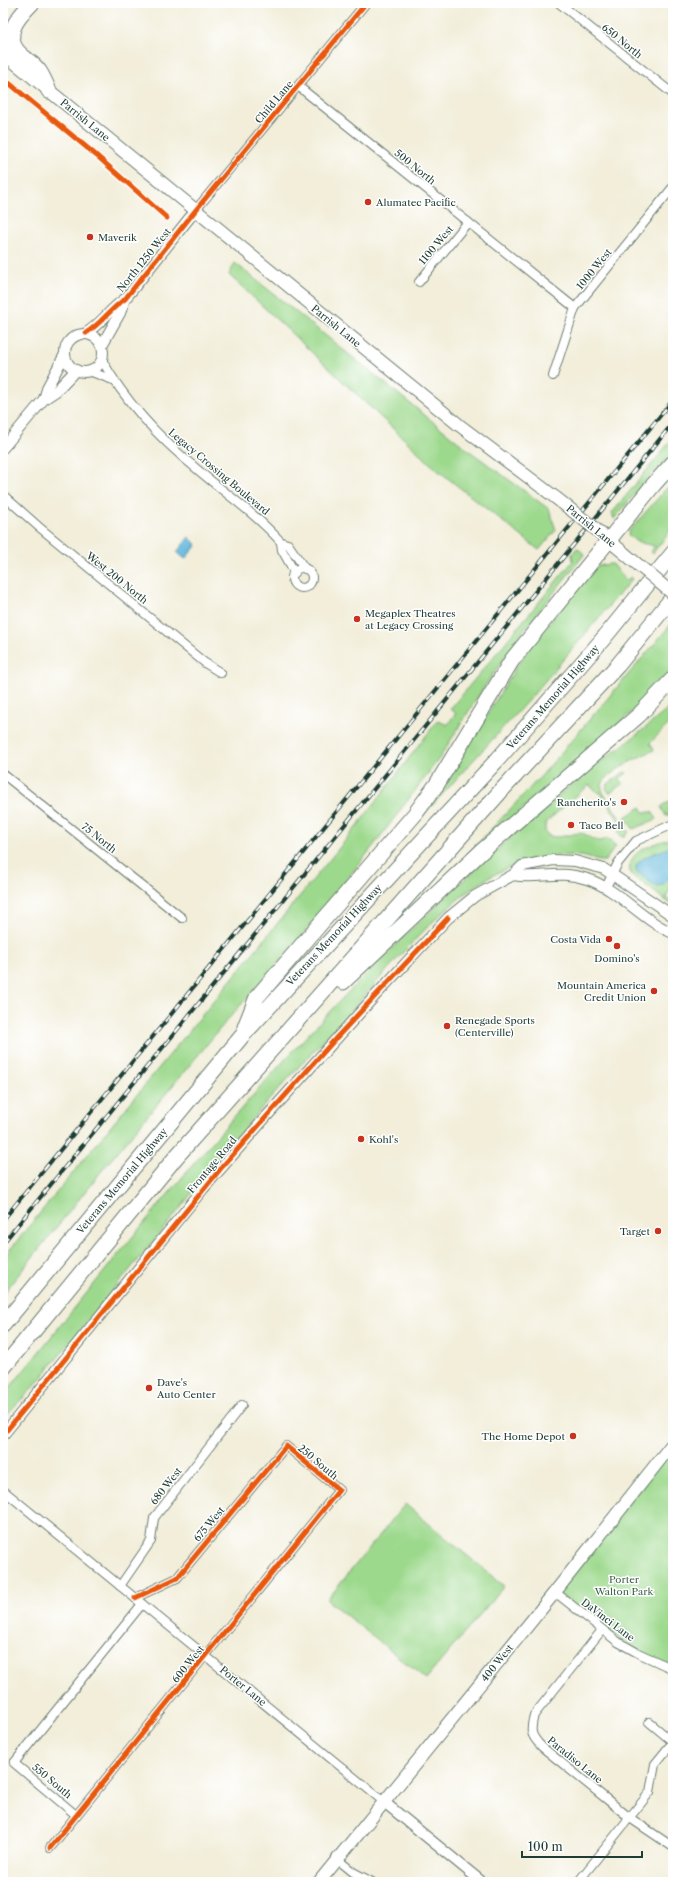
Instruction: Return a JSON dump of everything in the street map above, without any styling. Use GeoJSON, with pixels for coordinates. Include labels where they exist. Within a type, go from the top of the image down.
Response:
{"type":"FeatureCollection","features":[{"type":"Feature","properties":{"kind":"highway"},"geometry":{"type":"LineString","coordinates":[[23,69],[6,43],[5,28],[6,20],[24,3]]}},
{"type":"Feature","properties":{"kind":"highway"},"geometry":{"type":"LineString","coordinates":[[32,3],[17,17],[12,28],[12,38],[19,54],[39,70],[49,91]]}},
{"type":"Feature","properties":{"kind":"highway"},"geometry":{"type":"LineString","coordinates":[[242,1036],[257,997],[415,814],[437,784],[512,660],[608,540],[673,463]]}},
{"type":"Feature","properties":{"kind":"highway","name":"Veterans Memorial Highway"},"geometry":{"type":"LineString","coordinates":[[3,1325],[242,1036],[498,759],[603,639],[673,553]]}},
{"type":"Feature","properties":{"kind":"highway"},"geometry":{"type":"LineString","coordinates":[[3,1368],[176,1157],[500,792],[618,665],[673,597]]}},
{"type":"Feature","properties":{"kind":"highway"},"geometry":{"type":"LineString","coordinates":[[278,1043],[481,852],[639,715],[673,679]]}},
{"type":"Feature","properties":{"kind":"highway"},"geometry":{"type":"LineString","coordinates":[[614,737],[635,727],[673,687]]}},
{"type":"Feature","properties":{"kind":"main road","name":"Parrish Lane"},"geometry":{"type":"LineString","coordinates":[[3,53],[459,425],[593,527],[673,594]]}},
{"type":"Feature","properties":{"kind":"main road","name":"400 West"},"geometry":{"type":"LineString","coordinates":[[319,1882],[555,1592],[673,1443]]}},
{"type":"Feature","properties":{"kind":"street","name":"Child Lane"},"geometry":{"type":"LineString","coordinates":[[195,211],[366,3]]}},
{"type":"Feature","properties":{"kind":"street","name":"650 North"},"geometry":{"type":"LineString","coordinates":[[559,3],[673,94]]}},
{"type":"Feature","properties":{"kind":"street","name":"500 North"},"geometry":{"type":"LineString","coordinates":[[298,86],[575,308]]}},
{"type":"Feature","properties":{"kind":"street","name":"1000 West"},"geometry":{"type":"LineString","coordinates":[[553,376],[575,308],[673,187]]}},
{"type":"Feature","properties":{"kind":"street","name":"North 1250 West"},"geometry":{"type":"LineString","coordinates":[[86,333],[93,329],[113,307],[125,299],[195,211]]}},
{"type":"Feature","properties":{"kind":"street","name":"1100 West"},"geometry":{"type":"LineString","coordinates":[[418,282],[468,222]]}},
{"type":"Feature","properties":{"kind":"street","name":"North 1250 West"},"geometry":{"type":"LineString","coordinates":[[102,345],[120,313],[125,299]]}},
{"type":"Feature","properties":{"kind":"street"},"geometry":{"type":"LineString","coordinates":[[3,448],[44,399],[65,354],[69,341],[80,334],[86,333],[95,337],[102,345],[103,353],[102,360],[99,364],[89,371]]}},
{"type":"Feature","properties":{"kind":"street"},"geometry":{"type":"LineString","coordinates":[[65,354],[69,364],[76,370],[89,371],[113,380]]}},
{"type":"Feature","properties":{"kind":"street","name":"Legacy Crossing Boulevard"},"geometry":{"type":"LineString","coordinates":[[102,360],[113,380],[148,423],[171,447],[198,471],[250,511],[281,542],[288,544],[305,569],[310,572],[312,577],[310,584],[305,587],[299,587],[295,584],[293,578],[294,573],[282,550],[281,542]]}},
{"type":"Feature","properties":{"kind":"street"},"geometry":{"type":"LineString","coordinates":[[44,399],[56,391],[76,370]]}},
{"type":"Feature","properties":{"kind":"street","name":"West 200 North"},"geometry":{"type":"LineString","coordinates":[[3,494],[64,548],[205,663],[221,673]]}},
{"type":"Feature","properties":{"kind":"street"},"geometry":{"type":"LineString","coordinates":[[294,573],[297,570],[305,569]]}},
{"type":"Feature","properties":{"kind":"street","name":"75 North"},"geometry":{"type":"LineString","coordinates":[[3,774],[182,918]]}},
{"type":"Feature","properties":{"kind":"street"},"geometry":{"type":"LineString","coordinates":[[606,887],[618,863],[636,841],[673,824]]}},
{"type":"Feature","properties":{"kind":"street","name":"Frontage Road"},"geometry":{"type":"LineString","coordinates":[[3,1435],[218,1172],[337,1037],[448,918],[474,896],[496,883],[513,876],[522,866],[546,861],[565,860],[595,866],[612,874],[652,903],[673,916]]}},
{"type":"Feature","properties":{"kind":"street","name":"Frontage Road"},"geometry":{"type":"LineString","coordinates":[[513,876],[527,878],[546,874],[565,874],[586,878],[606,887],[649,920],[673,933]]}},
{"type":"Feature","properties":{"kind":"street","name":"680 West"},"geometry":{"type":"LineString","coordinates":[[120,1586],[151,1541],[154,1518],[242,1405]]}},
{"type":"Feature","properties":{"kind":"street","name":"250 South"},"geometry":{"type":"LineString","coordinates":[[286,1446],[339,1490]]}},
{"type":"Feature","properties":{"kind":"street","name":"675 West"},"geometry":{"type":"LineString","coordinates":[[135,1598],[177,1578],[286,1446]]}},
{"type":"Feature","properties":{"kind":"street","name":"Porter Lane"},"geometry":{"type":"LineString","coordinates":[[3,1490],[482,1882]]}},
{"type":"Feature","properties":{"kind":"street","name":"600 West"},"geometry":{"type":"LineString","coordinates":[[50,1848],[339,1490]]}},
{"type":"Feature","properties":{"kind":"street","name":"DaVinci Lane"},"geometry":{"type":"LineString","coordinates":[[555,1592],[602,1630],[628,1648],[673,1669]]}},
{"type":"Feature","properties":{"kind":"street","name":"550 South"},"geometry":{"type":"LineString","coordinates":[[76,1815],[14,1763],[142,1604]]}},
{"type":"Feature","properties":{"kind":"street","name":"Paradiso Lane"},"geometry":{"type":"LineString","coordinates":[[602,1630],[534,1715],[531,1727],[533,1738],[542,1747],[630,1818],[673,1847]]}},
{"type":"Feature","properties":{"kind":"street"},"geometry":{"type":"LineString","coordinates":[[578,1882],[650,1792],[655,1764],[673,1742],[649,1722]]}},
{"type":"Feature","properties":{"kind":"street"},"geometry":{"type":"LineString","coordinates":[[338,1859],[353,1872],[372,1882]]}},
{"type":"Feature","properties":{"kind":"green space"},"geometry":{"type":"Polygon","coordinates":[[[235,263],[467,449],[549,509],[556,530],[539,550],[436,469],[229,275],[235,263]]]}},
{"type":"Feature","properties":{"kind":"green space"},"geometry":{"type":"Polygon","coordinates":[[[673,438],[673,453],[646,480],[614,519],[612,513],[673,438]]]}},
{"type":"Feature","properties":{"kind":"green space"},"geometry":{"type":"Polygon","coordinates":[[[673,481],[673,528],[652,554],[650,552],[655,546],[637,542],[628,535],[629,531],[673,481]]]}},
{"type":"Feature","properties":{"kind":"green space"},"geometry":{"type":"Polygon","coordinates":[[[577,548],[584,554],[583,556],[523,631],[480,693],[441,756],[374,845],[306,931],[224,1024],[104,1168],[3,1294],[3,1258],[358,825],[438,720],[447,725],[456,713],[450,709],[573,561],[572,554],[577,548]]]}},
{"type":"Feature","properties":{"kind":"green space"},"geometry":{"type":"Polygon","coordinates":[[[613,564],[626,581],[630,577],[632,579],[533,695],[386,856],[447,781],[516,667],[539,635],[597,566],[613,564]]]}},
{"type":"Feature","properties":{"kind":"green space"},"geometry":{"type":"Polygon","coordinates":[[[673,622],[673,671],[659,688],[451,872],[542,775],[673,622]]]}},
{"type":"Feature","properties":{"kind":"green space"},"geometry":{"type":"Polygon","coordinates":[[[673,704],[673,720],[650,743],[654,750],[617,770],[605,780],[602,785],[604,794],[629,832],[623,838],[618,832],[623,827],[600,792],[598,793],[589,785],[546,822],[545,829],[547,834],[551,836],[556,837],[579,833],[585,834],[597,841],[609,839],[616,846],[605,861],[572,855],[545,857],[527,861],[510,867],[488,878],[466,893],[445,911],[405,950],[352,1010],[262,1107],[31,1390],[3,1418],[3,1396],[142,1225],[237,1113],[336,1004],[388,952],[505,842],[578,779],[650,724],[673,704]]]}},
{"type":"Feature","properties":{"kind":"green space"},"geometry":{"type":"Polygon","coordinates":[[[624,772],[627,773],[619,779],[623,784],[609,793],[606,788],[608,784],[624,772]]]}},
{"type":"Feature","properties":{"kind":"green space"},"geometry":{"type":"Polygon","coordinates":[[[673,799],[673,813],[666,816],[661,807],[673,799]]]}},
{"type":"Feature","properties":{"kind":"green space"},"geometry":{"type":"Polygon","coordinates":[[[641,807],[644,812],[652,812],[657,819],[633,829],[625,817],[641,807]]]}},
{"type":"Feature","properties":{"kind":"green space"},"geometry":{"type":"Polygon","coordinates":[[[673,838],[673,884],[666,898],[673,902],[673,906],[632,875],[630,872],[630,864],[636,854],[646,847],[673,838]]]}},
{"type":"Feature","properties":{"kind":"green space","name":"Porter Walton Park"},"geometry":{"type":"Polygon","coordinates":[[[673,1449],[673,1499],[671,1502],[673,1505],[673,1669],[638,1653],[555,1592],[673,1449]]]}},
{"type":"Feature","properties":{"kind":"green space"},"geometry":{"type":"Polygon","coordinates":[[[405,1504],[504,1586],[426,1679],[327,1600],[405,1504]]]}},
{"type":"Feature","properties":{"kind":"water"},"geometry":{"type":"Polygon","coordinates":[[[189,537],[197,545],[185,559],[177,552],[189,537]]]}},
{"type":"Feature","properties":{"kind":"water"},"geometry":{"type":"Polygon","coordinates":[[[673,845],[673,873],[663,885],[655,886],[636,871],[636,866],[643,858],[673,845]]]}},
{"type":"Feature","properties":{"kind":"railway"},"geometry":{"type":"LineString","coordinates":[[3,1220],[673,400]]}},
{"type":"Feature","properties":{"kind":"railway"},"geometry":{"type":"LineString","coordinates":[[3,1243],[673,423]]}},
{"type":"Feature","properties":{"kind":"cycle path"},"geometry":{"type":"LineString","coordinates":[[86,333],[125,299],[195,211],[366,3]]}},
{"type":"Feature","properties":{"kind":"cycle path"},"geometry":{"type":"LineString","coordinates":[[3,81],[9,83],[97,156],[167,218]]}},
{"type":"Feature","properties":{"kind":"cycle path"},"geometry":{"type":"LineString","coordinates":[[3,1435],[222,1167],[337,1037],[448,918]]}},
{"type":"Feature","properties":{"kind":"cycle path"},"geometry":{"type":"LineString","coordinates":[[50,1848],[339,1490],[286,1446],[177,1578],[135,1598]]}},
{"type":"Feature","properties":{"kind":"place","name":"Alumatec Pacific"},"geometry":{"type":"Point","coordinates":[368,202]}},
{"type":"Feature","properties":{"kind":"place","name":"Maverik"},"geometry":{"type":"Point","coordinates":[90,237]}},
{"type":"Feature","properties":{"kind":"place","name":"Megaplex Theatres at Legacy Crossing"},"geometry":{"type":"Point","coordinates":[357,619]}},
{"type":"Feature","properties":{"kind":"place","name":"Rancherito's"},"geometry":{"type":"Point","coordinates":[624,802]}},
{"type":"Feature","properties":{"kind":"place","name":"Taco Bell"},"geometry":{"type":"Point","coordinates":[571,825]}},
{"type":"Feature","properties":{"kind":"place","name":"Costa Vida"},"geometry":{"type":"Point","coordinates":[609,939]}},
{"type":"Feature","properties":{"kind":"place","name":"Domino's"},"geometry":{"type":"Point","coordinates":[617,946]}},
{"type":"Feature","properties":{"kind":"place","name":"Mountain America Credit Union"},"geometry":{"type":"Point","coordinates":[654,991]}},
{"type":"Feature","properties":{"kind":"place","name":"Renegade Sports (Centerville)"},"geometry":{"type":"Point","coordinates":[447,1026]}},
{"type":"Feature","properties":{"kind":"place","name":"Kohl's"},"geometry":{"type":"Point","coordinates":[361,1139]}},
{"type":"Feature","properties":{"kind":"place","name":"Target"},"geometry":{"type":"Point","coordinates":[658,1231]}},
{"type":"Feature","properties":{"kind":"place","name":"Dave's Auto Center"},"geometry":{"type":"Point","coordinates":[149,1388]}},
{"type":"Feature","properties":{"kind":"place","name":"The Home Depot"},"geometry":{"type":"Point","coordinates":[573,1436]}}]}
